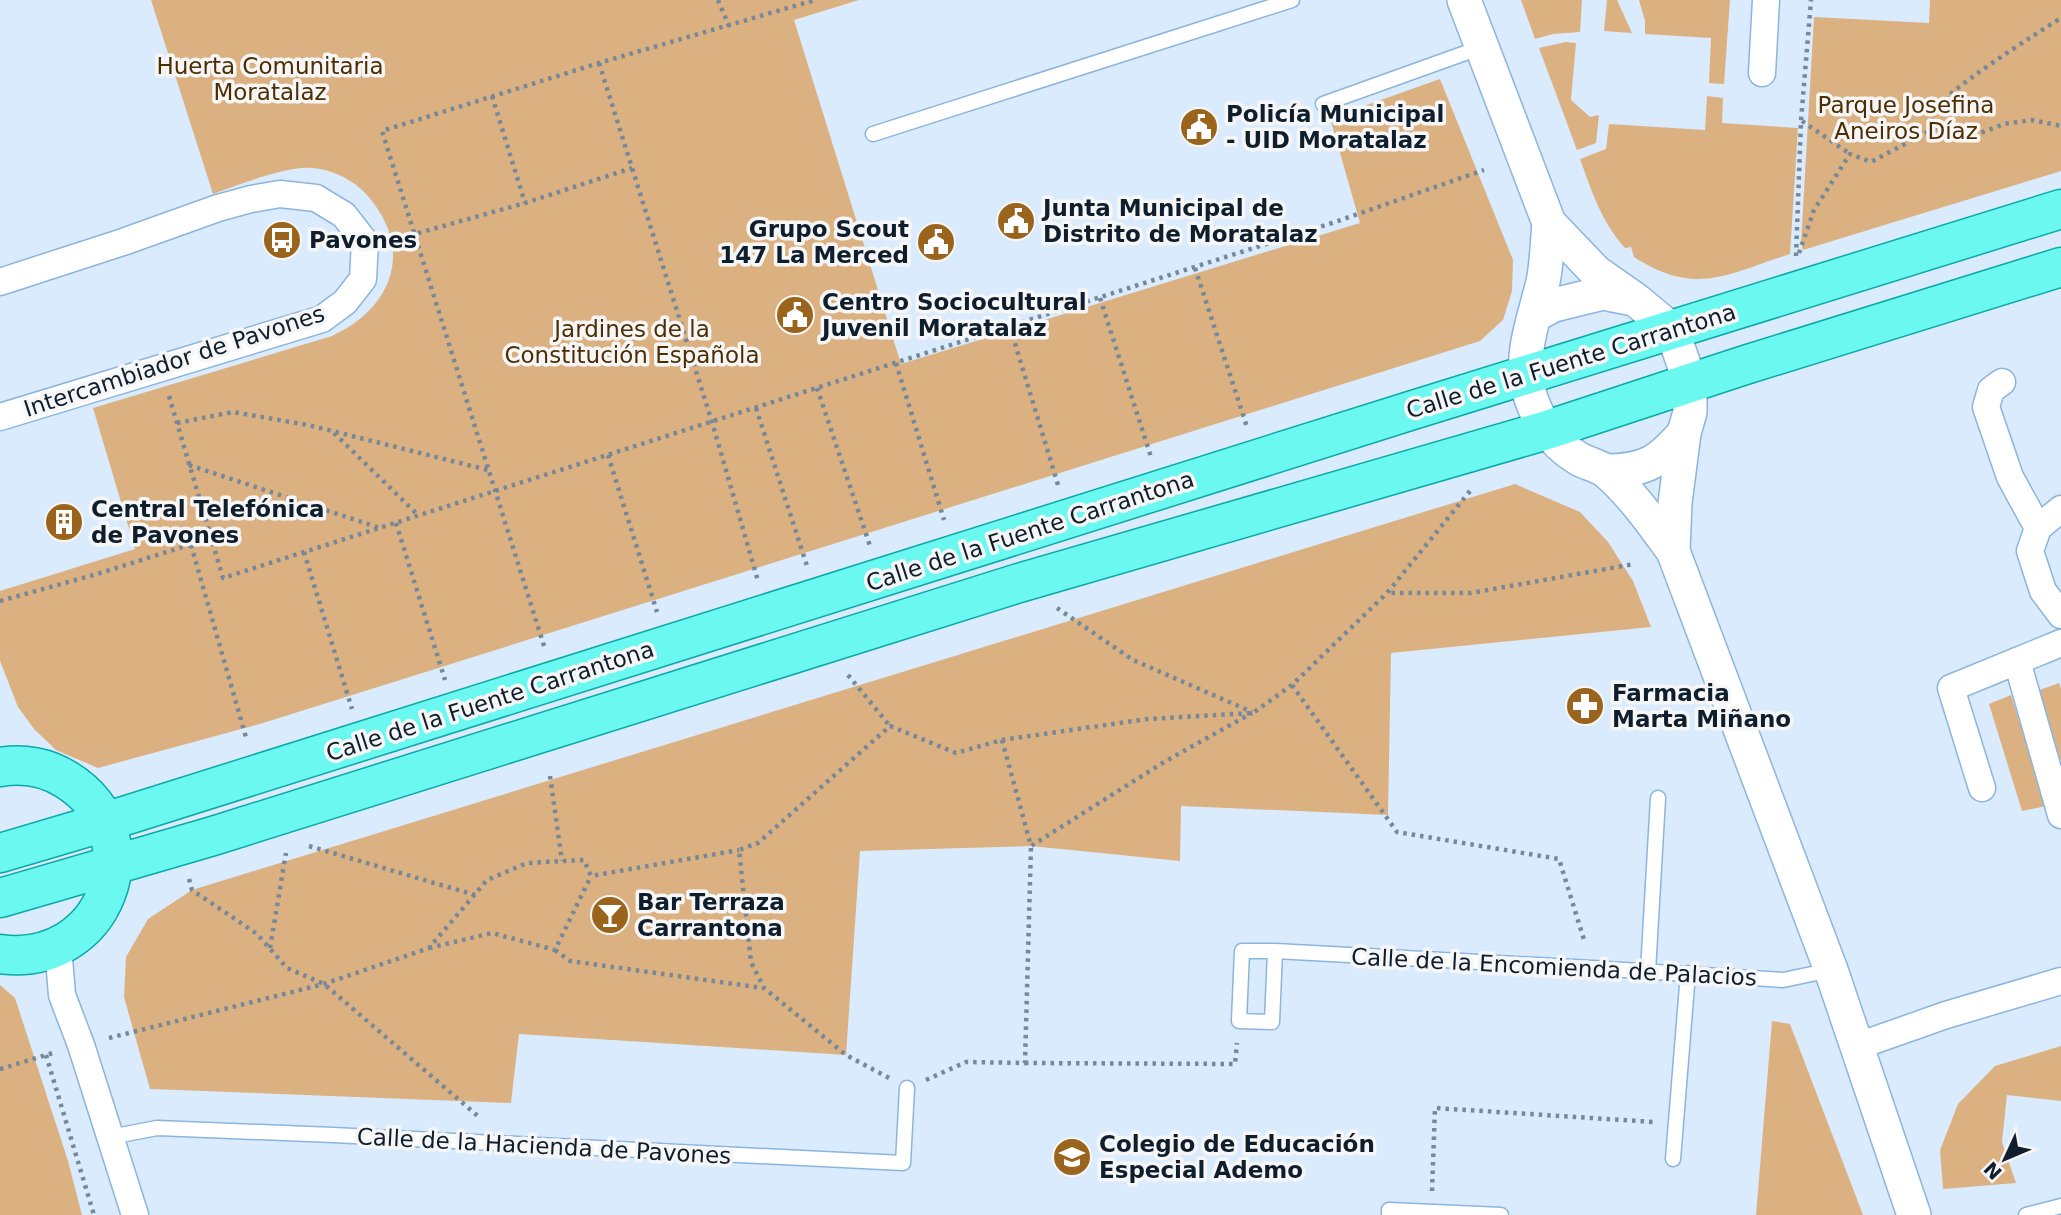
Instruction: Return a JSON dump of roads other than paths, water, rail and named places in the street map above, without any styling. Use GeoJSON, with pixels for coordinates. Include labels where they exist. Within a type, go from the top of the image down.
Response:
{"type":"FeatureCollection","features":[{"type":"Feature","properties":{"kind":"main road","name":"Calle de la Fuente Carrantona"},"geometry":{"type":"LineString","coordinates":[[0,853],[2061,209]]}},
{"type":"Feature","properties":{"kind":"main road","name":"Calle de la Fuente Carrantona"},"geometry":{"type":"LineString","coordinates":[[0,898],[212,836],[1019,583],[1547,429],[2061,267]]}},
{"type":"Feature","properties":{"kind":"main road"},"geometry":{"type":"LineString","coordinates":[[0,767],[35,767],[57,774],[77,786],[94,803],[105,822],[113,864],[110,885],[103,904],[91,922],[76,936],[58,947],[38,954],[15,957],[0,954]]}},
{"type":"Feature","properties":{"kind":"street"},"geometry":{"type":"LineString","coordinates":[[1464,0],[1549,223],[1596,272],[1672,330],[1690,382],[1689,412],[1675,503],[1673,551]]}},
{"type":"Feature","properties":{"kind":"street"},"geometry":{"type":"LineString","coordinates":[[1762,73],[1766,0]]}},
{"type":"Feature","properties":{"kind":"street","name":"Intercambiador de Pavones"},"geometry":{"type":"LineString","coordinates":[[0,282],[218,208],[280,194],[316,198],[345,215],[365,242],[363,279],[345,302],[322,319],[0,417]]}},
{"type":"Feature","properties":{"kind":"street"},"geometry":{"type":"LineString","coordinates":[[1549,223],[1544,278],[1528,343],[1526,376],[1534,407],[1547,429],[1560,446],[1581,460],[1606,471],[1623,471],[1645,465],[1665,454],[1684,433]]}},
{"type":"Feature","properties":{"kind":"street","name":"Calle de la Fuente Carrantona"},"geometry":{"type":"LineString","coordinates":[[1535,315],[1555,305],[1603,293],[1636,300]]}},
{"type":"Feature","properties":{"kind":"street"},"geometry":{"type":"LineString","coordinates":[[2002,382],[1991,390],[1986,407],[2010,477],[2038,528]]}},
{"type":"Feature","properties":{"kind":"street"},"geometry":{"type":"LineString","coordinates":[[1606,471],[1644,513],[1673,551],[1831,970],[1914,1215]]}},
{"type":"Feature","properties":{"kind":"street"},"geometry":{"type":"LineString","coordinates":[[2061,509],[2038,528],[2030,551],[2043,591],[2061,615]]}},
{"type":"Feature","properties":{"kind":"street"},"geometry":{"type":"LineString","coordinates":[[1982,788],[1951,688],[2061,643]]}},
{"type":"Feature","properties":{"kind":"street"},"geometry":{"type":"LineString","coordinates":[[2017,661],[2061,815]]}},
{"type":"Feature","properties":{"kind":"street"},"geometry":{"type":"LineString","coordinates":[[58,947],[62,995],[81,1045],[135,1215]]}},
{"type":"Feature","properties":{"kind":"street"},"geometry":{"type":"LineString","coordinates":[[1858,1046],[1946,1015],[2061,981]]}},
{"type":"Feature","properties":{"kind":"lane"},"geometry":{"type":"LineString","coordinates":[[873,134],[1293,0]]}},
{"type":"Feature","properties":{"kind":"lane"},"geometry":{"type":"LineString","coordinates":[[1323,104],[1482,47]]}},
{"type":"Feature","properties":{"kind":"lane"},"geometry":{"type":"LineString","coordinates":[[1648,971],[1658,798]]}},
{"type":"Feature","properties":{"kind":"lane","name":"Calle de la Encomienda de Palacios"},"geometry":{"type":"LineString","coordinates":[[1275,951],[1272,1022],[1239,1021],[1242,951],[1275,951],[1688,973],[1783,980],[1831,970]]}},
{"type":"Feature","properties":{"kind":"lane"},"geometry":{"type":"LineString","coordinates":[[1673,1159],[1688,973]]}},
{"type":"Feature","properties":{"kind":"lane","name":"Calle de la Hacienda de Pavones"},"geometry":{"type":"LineString","coordinates":[[110,1137],[157,1128],[903,1163],[906,1087]]}},
{"type":"Feature","properties":{"kind":"lane"},"geometry":{"type":"LineString","coordinates":[[2026,1215],[2061,1206]]}},
{"type":"Feature","properties":{"kind":"lane"},"geometry":{"type":"LineString","coordinates":[[1389,1215],[1389,1210],[1500,1215]]}},
{"type":"Feature","properties":{"kind":"place","name":"Policía Municipal - UID Moratalaz"},"geometry":{"type":"Point","coordinates":[1199,127]}},
{"type":"Feature","properties":{"kind":"place","name":"Junta Municipal de Distrito de Moratalaz"},"geometry":{"type":"Point","coordinates":[1016,221]}},
{"type":"Feature","properties":{"kind":"place","name":"Pavones"},"geometry":{"type":"Point","coordinates":[282,240]}},
{"type":"Feature","properties":{"kind":"place","name":"Grupo Scout 147 La Merced"},"geometry":{"type":"Point","coordinates":[936,242]}},
{"type":"Feature","properties":{"kind":"place","name":"Centro Sociocultural Juvenil Moratalaz"},"geometry":{"type":"Point","coordinates":[795,315]}},
{"type":"Feature","properties":{"kind":"place","name":"Central Telefónica de Pavones"},"geometry":{"type":"Point","coordinates":[64,522]}},
{"type":"Feature","properties":{"kind":"place","name":"Farmacia Marta Miñano"},"geometry":{"type":"Point","coordinates":[1585,706]}},
{"type":"Feature","properties":{"kind":"place","name":"Bar Terraza Carrantona"},"geometry":{"type":"Point","coordinates":[610,915]}},
{"type":"Feature","properties":{"kind":"place","name":"Colegio de Educación Especial Ademo"},"geometry":{"type":"Point","coordinates":[1072,1157]}},
{"type":"Feature","properties":{"kind":"park label","name":"Huerta Comunitaria Moratalaz"},"geometry":{"type":"Point","coordinates":[270,79]}},
{"type":"Feature","properties":{"kind":"park label","name":"Parque Josefina Aneiros Díaz"},"geometry":{"type":"Point","coordinates":[1906,118]}},
{"type":"Feature","properties":{"kind":"park label","name":"Jardines de la Constitución Española"},"geometry":{"type":"Point","coordinates":[632,342]}}]}
